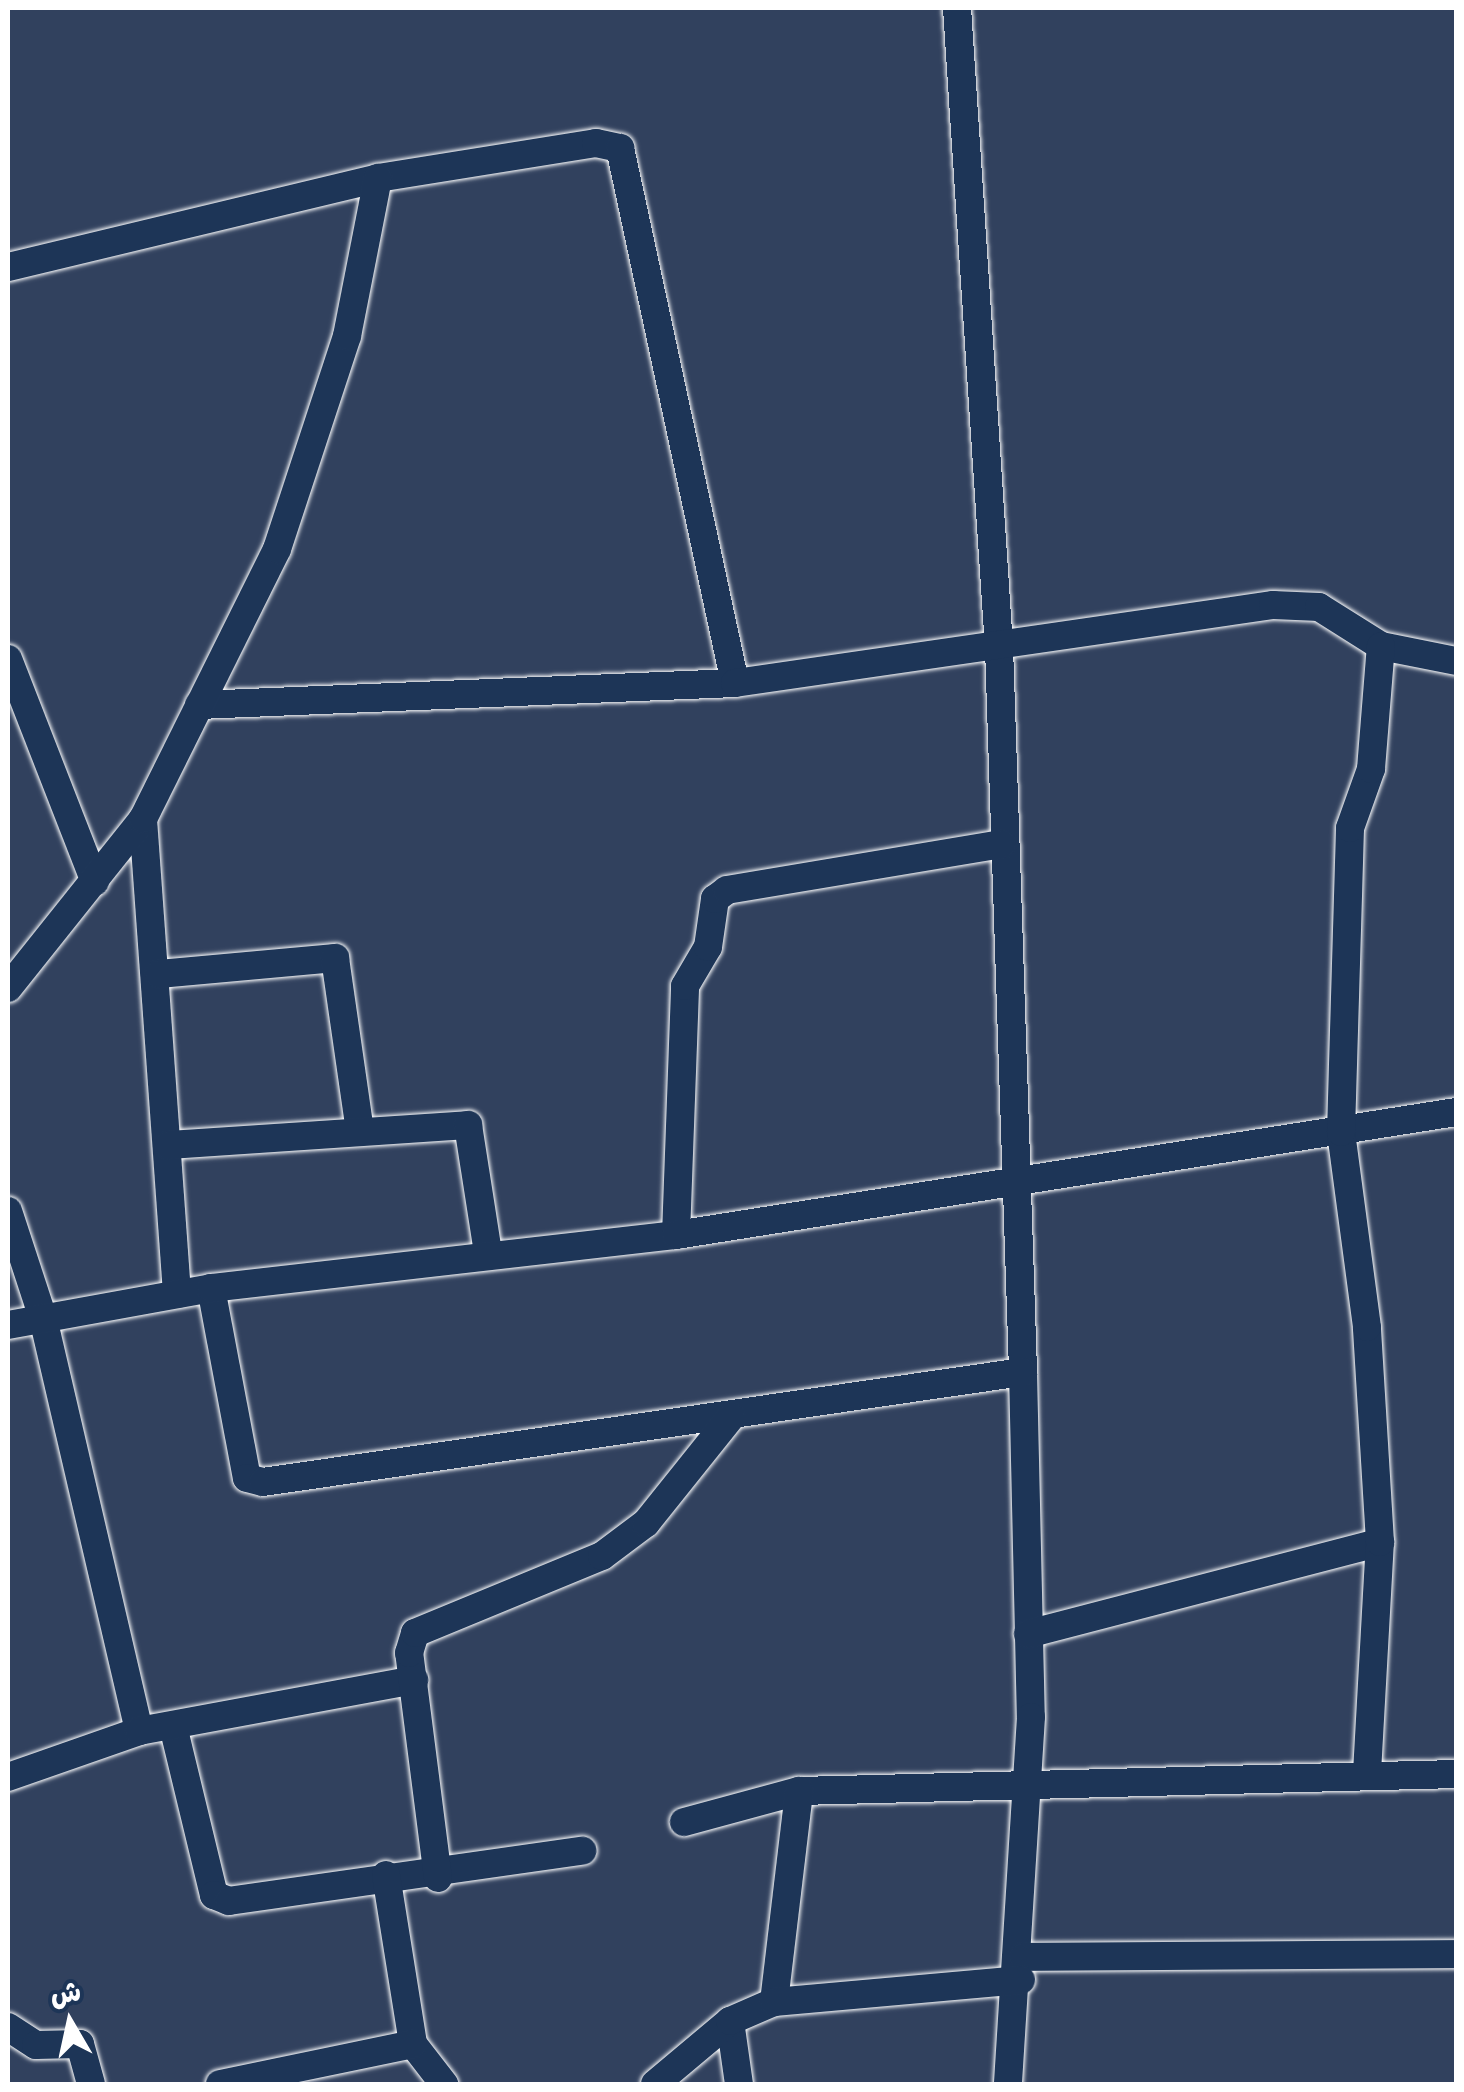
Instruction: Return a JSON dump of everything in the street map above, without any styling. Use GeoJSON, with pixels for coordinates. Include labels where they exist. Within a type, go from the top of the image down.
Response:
{"type":"FeatureCollection","features":[{"type":"Feature","properties":{"kind":"street"},"geometry":{"type":"LineString","coordinates":[[957,8],[999,647],[1002,844],[1023,1372],[1029,1791],[1022,1968],[1008,2084]]}},
{"type":"Feature","properties":{"kind":"street"},"geometry":{"type":"LineString","coordinates":[[8,266],[378,178],[596,143],[620,148],[735,684]]}},
{"type":"Feature","properties":{"kind":"street"},"geometry":{"type":"LineString","coordinates":[[8,988],[144,818],[199,705],[317,442],[378,178]]}},
{"type":"Feature","properties":{"kind":"street"},"geometry":{"type":"LineString","coordinates":[[199,705],[735,684],[1272,605],[1319,607],[1382,646],[1456,661]]}},
{"type":"Feature","properties":{"kind":"street"},"geometry":{"type":"LineString","coordinates":[[1366,1773],[1380,1542],[1366,1326],[1341,1132],[1350,828],[1371,769],[1382,646]]}},
{"type":"Feature","properties":{"kind":"street"},"geometry":{"type":"LineString","coordinates":[[8,659],[95,882]]}},
{"type":"Feature","properties":{"kind":"street"},"geometry":{"type":"LineString","coordinates":[[144,818],[159,974],[177,1294]]}},
{"type":"Feature","properties":{"kind":"street"},"geometry":{"type":"LineString","coordinates":[[676,1235],[685,986],[708,948],[715,899],[727,890],[1002,844]]}},
{"type":"Feature","properties":{"kind":"street"},"geometry":{"type":"LineString","coordinates":[[159,974],[335,958],[360,1131]]}},
{"type":"Feature","properties":{"kind":"street"},"geometry":{"type":"LineString","coordinates":[[8,1325],[211,1288],[488,1252],[676,1235],[1456,1112]]}},
{"type":"Feature","properties":{"kind":"street"},"geometry":{"type":"LineString","coordinates":[[168,1144],[468,1125],[488,1252]]}},
{"type":"Feature","properties":{"kind":"street"},"geometry":{"type":"LineString","coordinates":[[8,1211],[43,1318],[139,1731]]}},
{"type":"Feature","properties":{"kind":"street"},"geometry":{"type":"LineString","coordinates":[[211,1288],[247,1478],[731,1418],[1023,1372]]}},
{"type":"Feature","properties":{"kind":"street"},"geometry":{"type":"LineString","coordinates":[[438,1878],[414,1680],[416,1632],[433,1618],[602,1556],[646,1523],[731,1418]]}},
{"type":"Feature","properties":{"kind":"street"},"geometry":{"type":"LineString","coordinates":[[1028,1634],[1380,1542]]}},
{"type":"Feature","properties":{"kind":"street"},"geometry":{"type":"LineString","coordinates":[[8,1776],[139,1731],[174,1730],[414,1680]]}},
{"type":"Feature","properties":{"kind":"street"},"geometry":{"type":"LineString","coordinates":[[174,1730],[214,1895],[244,1900],[386,1875],[438,1878],[582,1851]]}},
{"type":"Feature","properties":{"kind":"street"},"geometry":{"type":"LineString","coordinates":[[684,1822],[800,1791],[1029,1791],[1366,1773],[1456,1774]]}},
{"type":"Feature","properties":{"kind":"street"},"geometry":{"type":"LineString","coordinates":[[774,2002],[800,1791]]}},
{"type":"Feature","properties":{"kind":"street"},"geometry":{"type":"LineString","coordinates":[[386,1875],[413,2044],[444,2084]]}},
{"type":"Feature","properties":{"kind":"street"},"geometry":{"type":"LineString","coordinates":[[656,2084],[730,2021],[774,2002],[1022,1968],[1456,1954]]}},
{"type":"Feature","properties":{"kind":"street"},"geometry":{"type":"LineString","coordinates":[[730,2021],[739,2084]]}},
{"type":"Feature","properties":{"kind":"street"},"geometry":{"type":"LineString","coordinates":[[8,2027],[36,2045],[80,2044],[91,2084]]}},
{"type":"Feature","properties":{"kind":"street"},"geometry":{"type":"LineString","coordinates":[[220,2084],[413,2044]]}}]}
